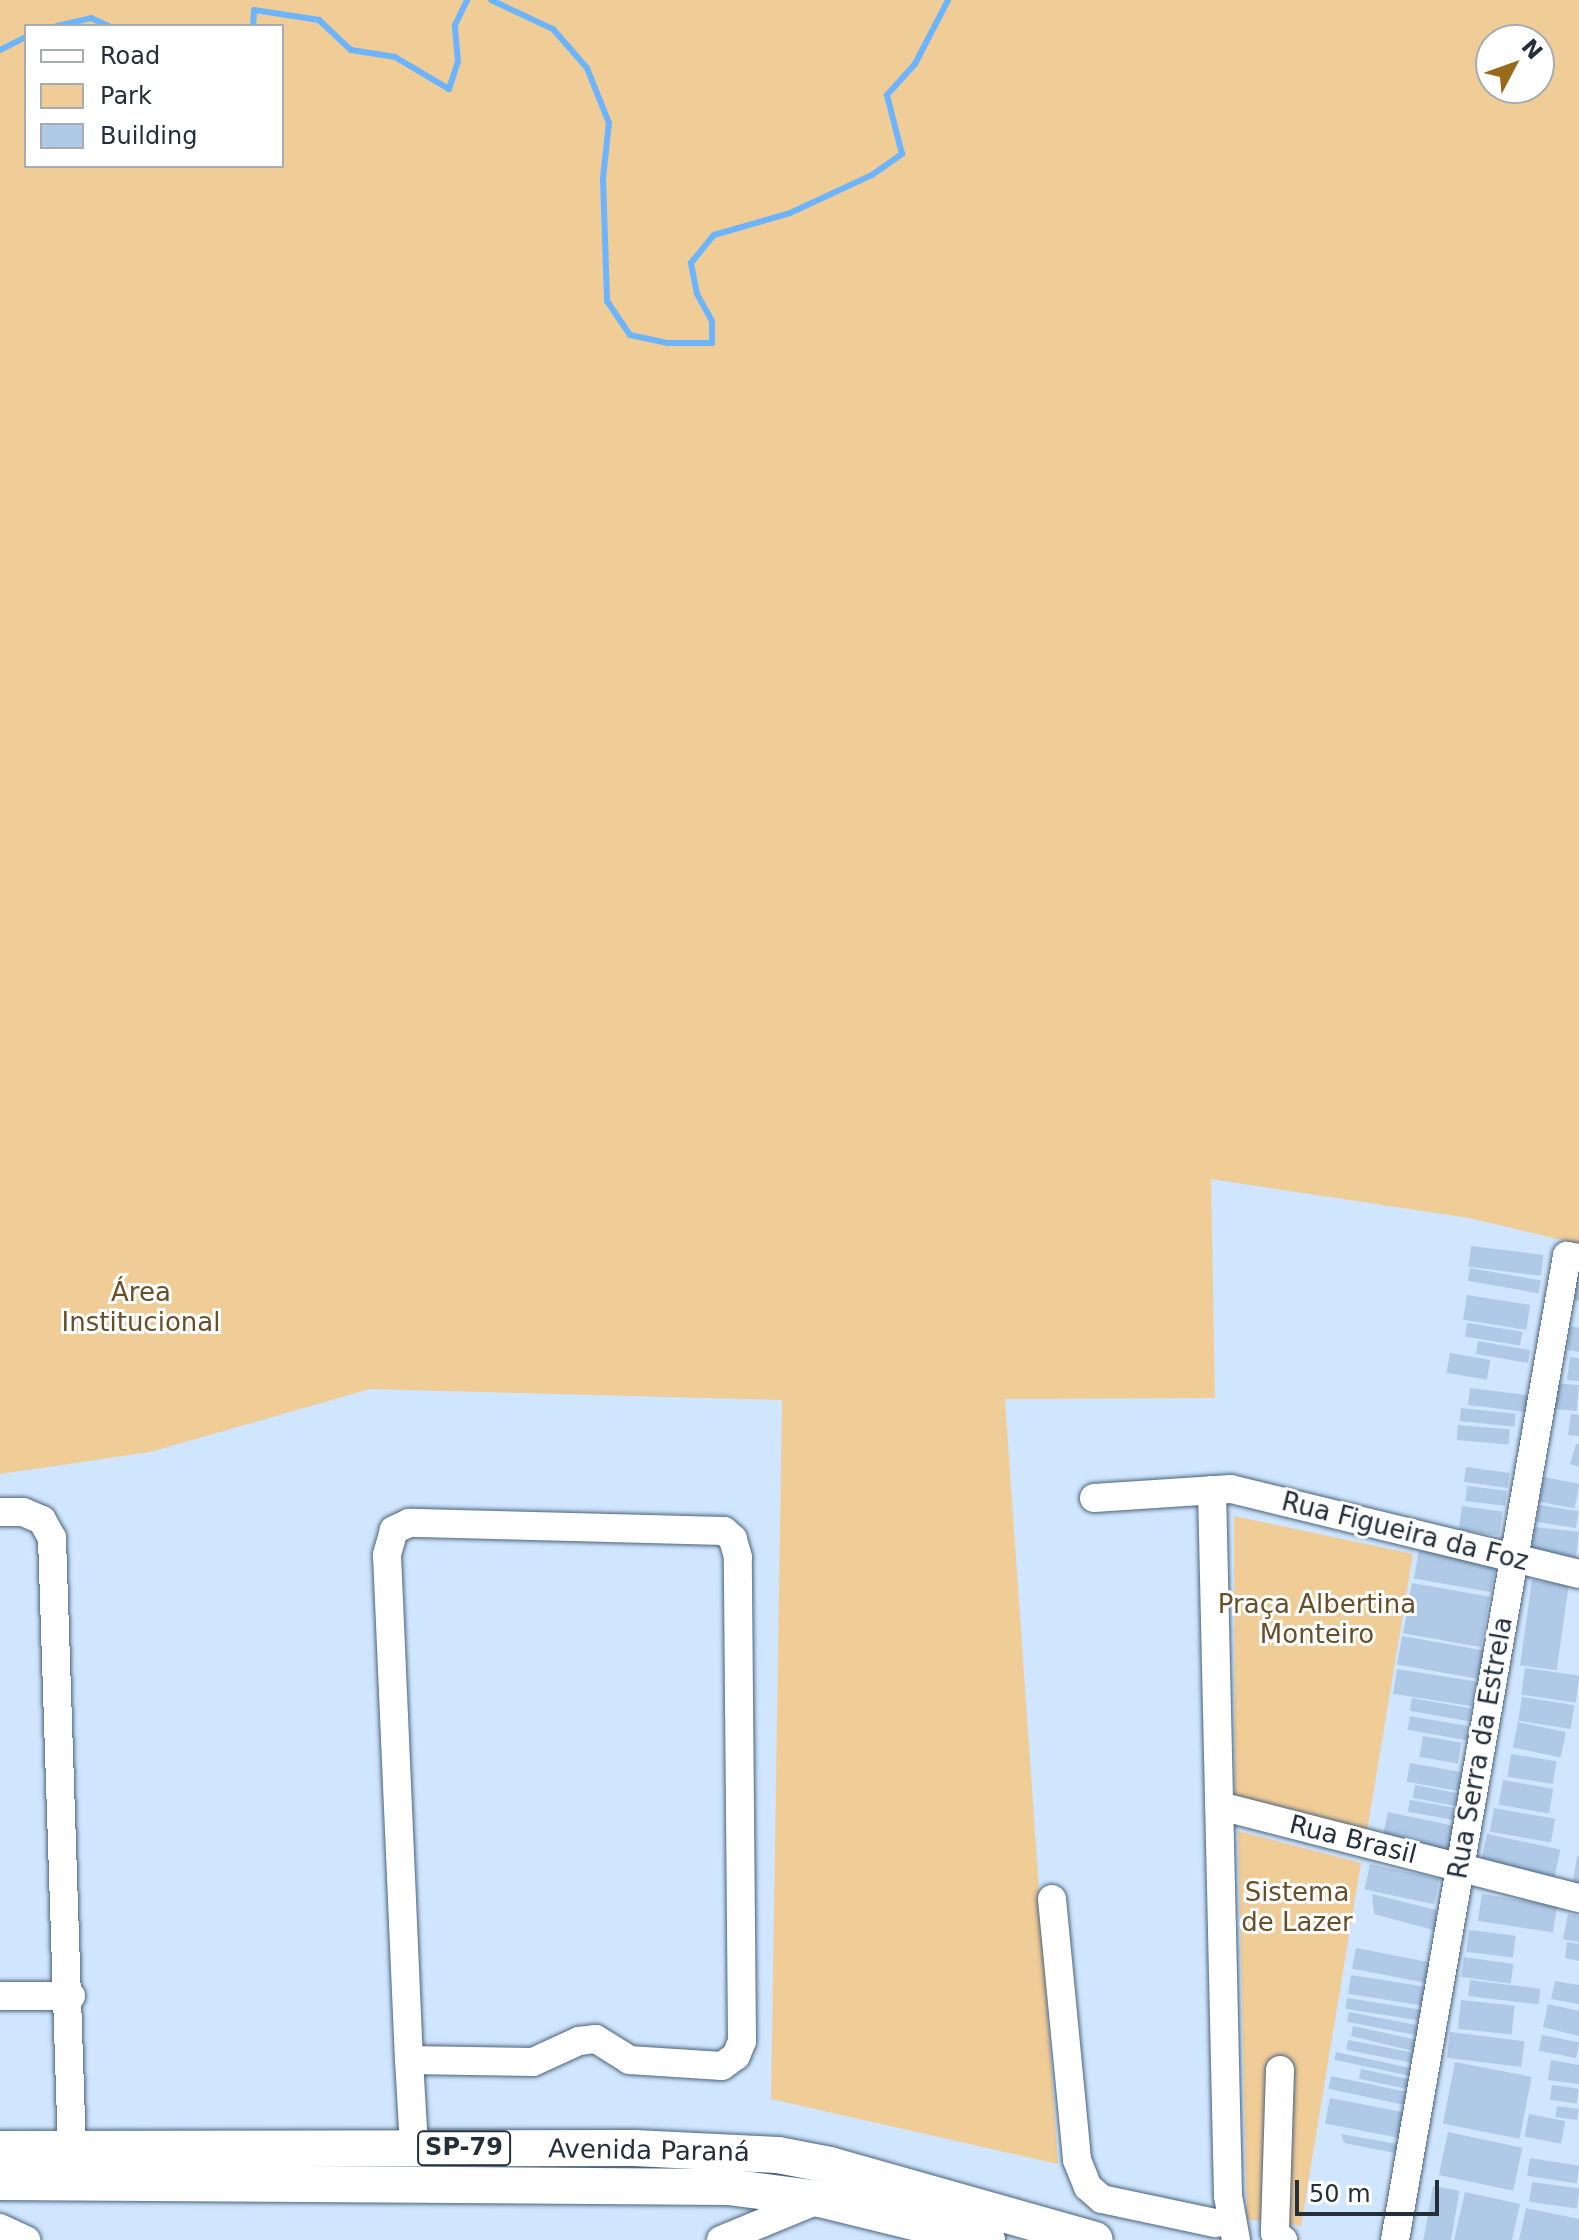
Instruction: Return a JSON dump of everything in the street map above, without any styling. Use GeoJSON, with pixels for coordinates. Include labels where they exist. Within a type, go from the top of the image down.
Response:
{"type":"FeatureCollection","features":[{"type":"Feature","properties":{"kind":"main road","name":"Avenida Paraná"},"geometry":{"type":"LineString","coordinates":[[0,2149],[634,2148],[778,2155],[830,2165],[1095,2240]]}},
{"type":"Feature","properties":{"kind":"main road","name":"Avenida Paraná"},"geometry":{"type":"LineString","coordinates":[[0,2182],[728,2187],[820,2199],[987,2240]]}},
{"type":"Feature","properties":{"kind":"street","name":"Rua Serra da Estrela"},"geometry":{"type":"LineString","coordinates":[[1395,2240],[1514,1558],[1573,1257]]}},
{"type":"Feature","properties":{"kind":"street","name":"Rua Figueira da Foz"},"geometry":{"type":"LineString","coordinates":[[1094,1498],[1222,1490],[1579,1574]]}},
{"type":"Feature","properties":{"kind":"street"},"geometry":{"type":"LineString","coordinates":[[1052,1899],[1077,2160],[1088,2187],[1102,2199],[1217,2234],[1228,2196],[1220,1806],[1222,1490]]}},
{"type":"Feature","properties":{"kind":"street"},"geometry":{"type":"LineString","coordinates":[[0,1512],[23,1512],[42,1520],[52,1538],[71,1996],[72,2149]]}},
{"type":"Feature","properties":{"kind":"street"},"geometry":{"type":"LineString","coordinates":[[409,2060],[533,2062],[579,2041],[596,2039],[629,2060],[722,2066],[736,2056],[742,2041],[738,1557],[733,1539],[724,1531],[409,1523],[394,1530],[387,1555],[409,2060],[414,2148]]}},
{"type":"Feature","properties":{"kind":"street","name":"Rua Brasil"},"geometry":{"type":"LineString","coordinates":[[1220,1806],[1579,1898]]}},
{"type":"Feature","properties":{"kind":"street"},"geometry":{"type":"LineString","coordinates":[[0,1996],[71,1996]]}},
{"type":"Feature","properties":{"kind":"street"},"geometry":{"type":"LineString","coordinates":[[1280,2070],[1275,2233],[1283,2240]]}},
{"type":"Feature","properties":{"kind":"street"},"geometry":{"type":"LineString","coordinates":[[721,2240],[820,2199]]}},
{"type":"Feature","properties":{"kind":"street"},"geometry":{"type":"LineString","coordinates":[[0,2228],[26,2240]]}},
{"type":"Feature","properties":{"kind":"green space","name":"Área Institucional"},"geometry":{"type":"Polygon","coordinates":[[[0,0],[1579,0],[1579,1244],[1469,1218],[1211,1179],[1215,1398],[1005,1399],[1058,2164],[771,2099],[782,1400],[370,1389],[150,1452],[0,1474],[0,0]]]}},
{"type":"Feature","properties":{"kind":"green space","name":"Praça Albertina Monteiro"},"geometry":{"type":"Polygon","coordinates":[[[1234,1516],[1413,1554],[1366,1837],[1235,1802],[1234,1516]]]}},
{"type":"Feature","properties":{"kind":"green space","name":"Sistema de Lazer"},"geometry":{"type":"Polygon","coordinates":[[[1238,1831],[1361,1863],[1301,2226],[1247,2219],[1238,1831]]]}},
{"type":"Feature","properties":{"kind":"building"},"geometry":{"type":"Polygon","coordinates":[[[1471,1246],[1543,1255],[1541,1276],[1468,1267],[1471,1246]]]}},
{"type":"Feature","properties":{"kind":"building"},"geometry":{"type":"Polygon","coordinates":[[[1470,1268],[1541,1281],[1539,1293],[1468,1281],[1470,1268]]]}},
{"type":"Feature","properties":{"kind":"building"},"geometry":{"type":"Polygon","coordinates":[[[1579,1273],[1579,1301],[1573,1299],[1579,1273]]]}},
{"type":"Feature","properties":{"kind":"building"},"geometry":{"type":"Polygon","coordinates":[[[1467,1295],[1530,1305],[1526,1330],[1463,1320],[1467,1295]]]}},
{"type":"Feature","properties":{"kind":"building"},"geometry":{"type":"Polygon","coordinates":[[[1467,1323],[1522,1332],[1520,1346],[1465,1337],[1467,1323]]]}},
{"type":"Feature","properties":{"kind":"building"},"geometry":{"type":"Polygon","coordinates":[[[1571,1326],[1579,1328],[1579,1352],[1567,1350],[1571,1326]]]}},
{"type":"Feature","properties":{"kind":"building"},"geometry":{"type":"Polygon","coordinates":[[[1478,1341],[1530,1350],[1528,1363],[1476,1354],[1478,1341]]]}},
{"type":"Feature","properties":{"kind":"building"},"geometry":{"type":"Polygon","coordinates":[[[1450,1353],[1490,1360],[1487,1380],[1447,1373],[1450,1353]]]}},
{"type":"Feature","properties":{"kind":"building"},"geometry":{"type":"Polygon","coordinates":[[[1570,1357],[1579,1358],[1579,1381],[1567,1380],[1570,1357]]]}},
{"type":"Feature","properties":{"kind":"building"},"geometry":{"type":"Polygon","coordinates":[[[1555,1383],[1579,1385],[1577,1411],[1553,1409],[1555,1383]]]}},
{"type":"Feature","properties":{"kind":"building"},"geometry":{"type":"Polygon","coordinates":[[[1470,1388],[1528,1395],[1525,1412],[1468,1405],[1470,1388]]]}},
{"type":"Feature","properties":{"kind":"building"},"geometry":{"type":"Polygon","coordinates":[[[1461,1408],[1516,1414],[1514,1427],[1460,1421],[1461,1408]]]}},
{"type":"Feature","properties":{"kind":"building"},"geometry":{"type":"Polygon","coordinates":[[[1571,1414],[1579,1415],[1579,1436],[1568,1435],[1571,1414]]]}},
{"type":"Feature","properties":{"kind":"building"},"geometry":{"type":"Polygon","coordinates":[[[1458,1425],[1510,1430],[1508,1444],[1457,1440],[1458,1425]]]}},
{"type":"Feature","properties":{"kind":"building"},"geometry":{"type":"Polygon","coordinates":[[[1576,1444],[1579,1444],[1579,1467],[1570,1464],[1576,1444]]]}},
{"type":"Feature","properties":{"kind":"building"},"geometry":{"type":"Polygon","coordinates":[[[1466,1467],[1510,1473],[1507,1488],[1464,1482],[1466,1467]]]}},
{"type":"Feature","properties":{"kind":"building"},"geometry":{"type":"Polygon","coordinates":[[[1544,1477],[1579,1484],[1575,1508],[1539,1502],[1544,1477]]]}},
{"type":"Feature","properties":{"kind":"building"},"geometry":{"type":"Polygon","coordinates":[[[1467,1486],[1507,1491],[1505,1506],[1465,1501],[1467,1486]]]}},
{"type":"Feature","properties":{"kind":"building"},"geometry":{"type":"Polygon","coordinates":[[[1539,1505],[1579,1511],[1576,1528],[1536,1522],[1539,1505]]]}},
{"type":"Feature","properties":{"kind":"building"},"geometry":{"type":"Polygon","coordinates":[[[1462,1506],[1503,1512],[1499,1535],[1459,1530],[1462,1506]]]}},
{"type":"Feature","properties":{"kind":"building"},"geometry":{"type":"Polygon","coordinates":[[[1534,1527],[1579,1532],[1576,1558],[1531,1553],[1534,1527]]]}},
{"type":"Feature","properties":{"kind":"building"},"geometry":{"type":"Polygon","coordinates":[[[1419,1550],[1496,1564],[1491,1592],[1414,1579],[1419,1550]]]}},
{"type":"Feature","properties":{"kind":"building"},"geometry":{"type":"Polygon","coordinates":[[[1532,1580],[1569,1585],[1557,1670],[1520,1665],[1532,1580]]]}},
{"type":"Feature","properties":{"kind":"building"},"geometry":{"type":"Polygon","coordinates":[[[1412,1583],[1490,1597],[1481,1647],[1403,1633],[1412,1583]]]}},
{"type":"Feature","properties":{"kind":"building"},"geometry":{"type":"Polygon","coordinates":[[[1402,1636],[1484,1650],[1479,1679],[1397,1665],[1402,1636]]]}},
{"type":"Feature","properties":{"kind":"building"},"geometry":{"type":"Polygon","coordinates":[[[1525,1668],[1579,1676],[1576,1702],[1521,1695],[1525,1668]]]}},
{"type":"Feature","properties":{"kind":"building"},"geometry":{"type":"Polygon","coordinates":[[[1397,1669],[1479,1682],[1475,1707],[1393,1694],[1397,1669]]]}},
{"type":"Feature","properties":{"kind":"building"},"geometry":{"type":"Polygon","coordinates":[[[1522,1697],[1574,1705],[1571,1729],[1518,1721],[1522,1697]]]}},
{"type":"Feature","properties":{"kind":"building"},"geometry":{"type":"Polygon","coordinates":[[[1412,1698],[1471,1708],[1469,1721],[1410,1711],[1412,1698]]]}},
{"type":"Feature","properties":{"kind":"building"},"geometry":{"type":"Polygon","coordinates":[[[1410,1716],[1473,1727],[1471,1741],[1408,1730],[1410,1716]]]}},
{"type":"Feature","properties":{"kind":"building"},"geometry":{"type":"Polygon","coordinates":[[[1518,1722],[1566,1732],[1561,1758],[1513,1747],[1518,1722]]]}},
{"type":"Feature","properties":{"kind":"building"},"geometry":{"type":"Polygon","coordinates":[[[1423,1736],[1461,1743],[1458,1763],[1419,1757],[1423,1736]]]}},
{"type":"Feature","properties":{"kind":"building"},"geometry":{"type":"Polygon","coordinates":[[[1511,1754],[1556,1761],[1553,1784],[1507,1777],[1511,1754]]]}},
{"type":"Feature","properties":{"kind":"building"},"geometry":{"type":"Polygon","coordinates":[[[1410,1763],[1465,1773],[1462,1791],[1407,1782],[1410,1763]]]}},
{"type":"Feature","properties":{"kind":"building"},"geometry":{"type":"Polygon","coordinates":[[[1503,1780],[1553,1789],[1549,1813],[1499,1805],[1503,1780]]]}},
{"type":"Feature","properties":{"kind":"building"},"geometry":{"type":"Polygon","coordinates":[[[1415,1785],[1463,1794],[1461,1807],[1413,1798],[1415,1785]]]}},
{"type":"Feature","properties":{"kind":"building"},"geometry":{"type":"Polygon","coordinates":[[[1410,1800],[1460,1809],[1458,1821],[1408,1812],[1410,1800]]]}},
{"type":"Feature","properties":{"kind":"building"},"geometry":{"type":"Polygon","coordinates":[[[1494,1808],[1555,1819],[1551,1842],[1490,1832],[1494,1808]]]}},
{"type":"Feature","properties":{"kind":"building"},"geometry":{"type":"Polygon","coordinates":[[[1388,1812],[1455,1826],[1450,1851],[1383,1836],[1388,1812]]]}},
{"type":"Feature","properties":{"kind":"building"},"geometry":{"type":"Polygon","coordinates":[[[1487,1834],[1560,1850],[1553,1882],[1480,1866],[1487,1834]]]}},
{"type":"Feature","properties":{"kind":"building"},"geometry":{"type":"Polygon","coordinates":[[[1579,1856],[1579,1890],[1572,1889],[1579,1856]]]}},
{"type":"Feature","properties":{"kind":"building"},"geometry":{"type":"Polygon","coordinates":[[[1370,1864],[1439,1879],[1434,1904],[1365,1889],[1370,1864]]]}},
{"type":"Feature","properties":{"kind":"building"},"geometry":{"type":"Polygon","coordinates":[[[1372,1894],[1436,1910],[1437,1931],[1374,1914],[1372,1894]]]}},
{"type":"Feature","properties":{"kind":"building"},"geometry":{"type":"Polygon","coordinates":[[[1482,1894],[1557,1906],[1553,1933],[1478,1921],[1482,1894]]]}},
{"type":"Feature","properties":{"kind":"building"},"geometry":{"type":"Polygon","coordinates":[[[1568,1914],[1579,1916],[1579,1942],[1563,1939],[1568,1914]]]}},
{"type":"Feature","properties":{"kind":"building"},"geometry":{"type":"Polygon","coordinates":[[[1469,1930],[1516,1936],[1513,1958],[1466,1952],[1469,1930]]]}},
{"type":"Feature","properties":{"kind":"building"},"geometry":{"type":"Polygon","coordinates":[[[1567,1942],[1579,1944],[1579,1961],[1565,1958],[1567,1942]]]}},
{"type":"Feature","properties":{"kind":"building"},"geometry":{"type":"Polygon","coordinates":[[[1356,1948],[1431,1963],[1427,1983],[1352,1969],[1356,1948]]]}},
{"type":"Feature","properties":{"kind":"building"},"geometry":{"type":"Polygon","coordinates":[[[1464,1957],[1514,1964],[1511,1984],[1461,1977],[1464,1957]]]}},
{"type":"Feature","properties":{"kind":"building"},"geometry":{"type":"Polygon","coordinates":[[[1351,1975],[1425,1987],[1422,2005],[1348,1994],[1351,1975]]]}},
{"type":"Feature","properties":{"kind":"building"},"geometry":{"type":"Polygon","coordinates":[[[1470,1980],[1540,1989],[1539,2005],[1468,1996],[1470,1980]]]}},
{"type":"Feature","properties":{"kind":"building"},"geometry":{"type":"Polygon","coordinates":[[[1555,1981],[1579,1985],[1579,2004],[1551,1999],[1555,1981]]]}},
{"type":"Feature","properties":{"kind":"building"},"geometry":{"type":"Polygon","coordinates":[[[1347,1998],[1424,2010],[1422,2021],[1345,2009],[1347,1998]]]}},
{"type":"Feature","properties":{"kind":"building"},"geometry":{"type":"Polygon","coordinates":[[[1461,2000],[1515,2006],[1512,2034],[1458,2029],[1461,2000]]]}},
{"type":"Feature","properties":{"kind":"building"},"geometry":{"type":"Polygon","coordinates":[[[1548,2004],[1579,2011],[1579,2036],[1543,2027],[1548,2004]]]}},
{"type":"Feature","properties":{"kind":"building"},"geometry":{"type":"Polygon","coordinates":[[[1349,2012],[1419,2026],[1417,2035],[1347,2022],[1349,2012]]]}},
{"type":"Feature","properties":{"kind":"building"},"geometry":{"type":"Polygon","coordinates":[[[1353,2026],[1418,2040],[1417,2052],[1351,2036],[1353,2026]]]}},
{"type":"Feature","properties":{"kind":"building"},"geometry":{"type":"Polygon","coordinates":[[[1450,2032],[1524,2041],[1521,2067],[1447,2058],[1450,2032]]]}},
{"type":"Feature","properties":{"kind":"building"},"geometry":{"type":"Polygon","coordinates":[[[1542,2035],[1579,2042],[1576,2058],[1539,2051],[1542,2035]]]}},
{"type":"Feature","properties":{"kind":"building"},"geometry":{"type":"Polygon","coordinates":[[[1348,2040],[1413,2053],[1411,2062],[1346,2050],[1348,2040]]]}},
{"type":"Feature","properties":{"kind":"building"},"geometry":{"type":"Polygon","coordinates":[[[1336,2052],[1414,2069],[1413,2076],[1334,2060],[1336,2052]]]}},
{"type":"Feature","properties":{"kind":"building"},"geometry":{"type":"Polygon","coordinates":[[[1551,2060],[1579,2065],[1579,2084],[1548,2080],[1551,2060]]]}},
{"type":"Feature","properties":{"kind":"building"},"geometry":{"type":"Polygon","coordinates":[[[1455,2062],[1532,2077],[1520,2139],[1443,2124],[1455,2062]]]}},
{"type":"Feature","properties":{"kind":"building"},"geometry":{"type":"Polygon","coordinates":[[[1361,2069],[1412,2080],[1410,2090],[1359,2079],[1361,2069]]]}},
{"type":"Feature","properties":{"kind":"building"},"geometry":{"type":"Polygon","coordinates":[[[1331,2076],[1411,2093],[1409,2106],[1328,2089],[1331,2076]]]}},
{"type":"Feature","properties":{"kind":"building"},"geometry":{"type":"Polygon","coordinates":[[[1552,2085],[1579,2089],[1577,2104],[1550,2100],[1552,2085]]]}},
{"type":"Feature","properties":{"kind":"building"},"geometry":{"type":"Polygon","coordinates":[[[1330,2098],[1408,2113],[1403,2139],[1325,2124],[1330,2098]]]}},
{"type":"Feature","properties":{"kind":"building"},"geometry":{"type":"Polygon","coordinates":[[[1557,2106],[1579,2109],[1577,2120],[1555,2117],[1557,2106]]]}},
{"type":"Feature","properties":{"kind":"building"},"geometry":{"type":"Polygon","coordinates":[[[1529,2114],[1565,2121],[1561,2144],[1525,2137],[1529,2114]]]}},
{"type":"Feature","properties":{"kind":"building"},"geometry":{"type":"Polygon","coordinates":[[[1448,2132],[1522,2148],[1513,2191],[1439,2175],[1448,2132]]]}},
{"type":"Feature","properties":{"kind":"building"},"geometry":{"type":"Polygon","coordinates":[[[1341,2134],[1402,2145],[1400,2154],[1344,2143],[1341,2134]]]}},
{"type":"Feature","properties":{"kind":"building"},"geometry":{"type":"Polygon","coordinates":[[[1530,2158],[1579,2166],[1577,2184],[1527,2176],[1530,2158]]]}},
{"type":"Feature","properties":{"kind":"building"},"geometry":{"type":"Polygon","coordinates":[[[1532,2182],[1579,2189],[1577,2208],[1529,2202],[1532,2182]]]}},
{"type":"Feature","properties":{"kind":"building"},"geometry":{"type":"Polygon","coordinates":[[[1433,2186],[1460,2191],[1451,2240],[1423,2240],[1433,2186]]]}},
{"type":"Feature","properties":{"kind":"building"},"geometry":{"type":"Polygon","coordinates":[[[1465,2192],[1520,2204],[1512,2240],[1454,2240],[1465,2192]]]}},
{"type":"Feature","properties":{"kind":"building"},"geometry":{"type":"Polygon","coordinates":[[[1526,2208],[1579,2219],[1579,2240],[1519,2240],[1526,2208]]]}},
{"type":"Feature","properties":{"kind":"waterway"},"geometry":{"type":"LineString","coordinates":[[253,24],[254,10],[319,20],[351,50],[395,57],[449,89],[458,62],[455,25],[467,0]]}},
{"type":"Feature","properties":{"kind":"waterway"},"geometry":{"type":"LineString","coordinates":[[491,0],[553,29],[587,68],[609,123],[603,178],[607,301],[630,335],[668,343],[712,343],[712,321],[697,294],[691,263],[714,235],[790,213],[872,175],[902,154],[887,95],[915,64],[948,0]]}},
{"type":"Feature","properties":{"kind":"waterway"},"geometry":{"type":"LineString","coordinates":[[66,24],[91,18],[104,24]]}},
{"type":"Feature","properties":{"kind":"waterway"},"geometry":{"type":"LineString","coordinates":[[0,50],[24,38]]}}]}
